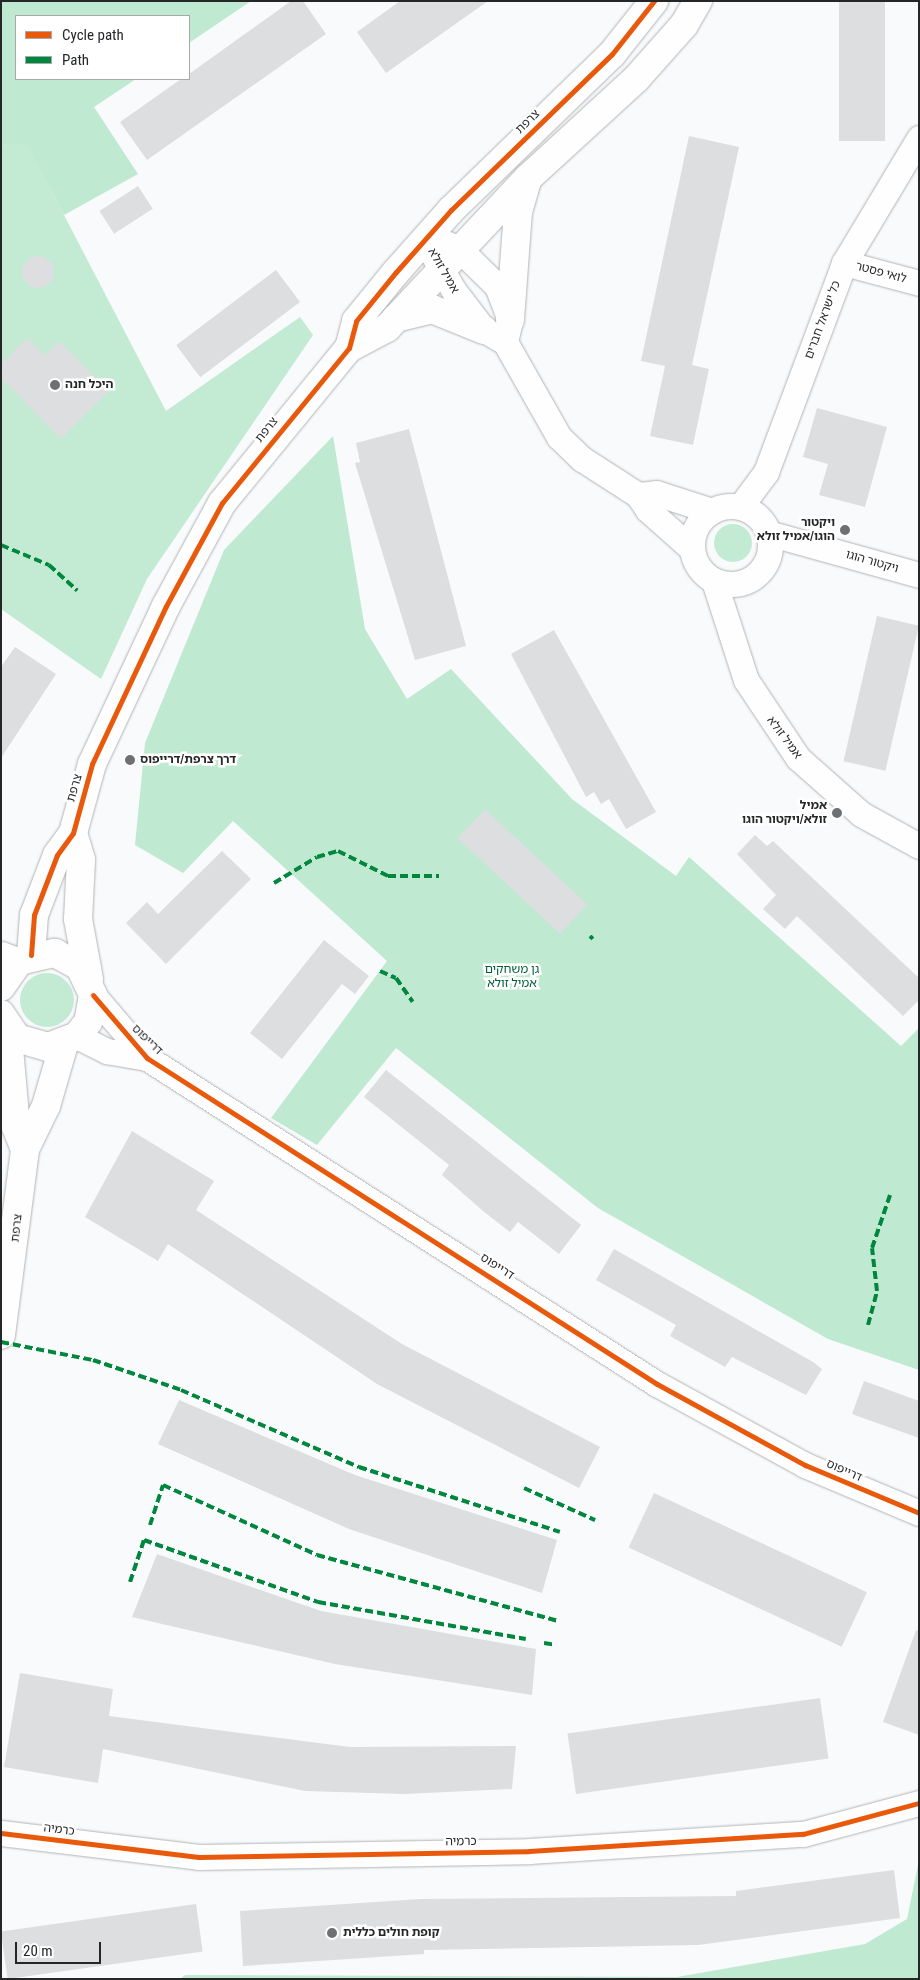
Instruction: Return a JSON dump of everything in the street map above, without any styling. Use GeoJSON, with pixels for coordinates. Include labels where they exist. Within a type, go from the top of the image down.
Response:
{"type":"FeatureCollection","features":[{"type":"Feature","properties":{"kind":"street","name":"צרפת"},"geometry":{"type":"LineString","coordinates":[[349,348],[356,321],[427,236],[612,54],[654,1]]}},
{"type":"Feature","properties":{"kind":"street","name":"צרפת"},"geometry":{"type":"LineString","coordinates":[[17,957],[57,855],[73,833],[92,764],[166,606],[222,502],[349,348],[396,318],[458,248],[528,178],[636,79],[684,25],[698,1]]}},
{"type":"Feature","properties":{"kind":"street","name":"כל ישראל חברים"},"geometry":{"type":"LineString","coordinates":[[740,507],[766,472],[844,263],[919,138]]}},
{"type":"Feature","properties":{"kind":"street"},"geometry":{"type":"LineString","coordinates":[[396,318],[432,309],[500,331],[518,212],[528,178]]}},
{"type":"Feature","properties":{"kind":"street","name":"אמיל זולא"},"geometry":{"type":"LineString","coordinates":[[427,236],[458,248],[497,286],[500,331]]}},
{"type":"Feature","properties":{"kind":"street","name":"אמיל זולא"},"geometry":{"type":"LineString","coordinates":[[427,236],[440,268],[500,331],[559,437],[582,459],[638,494],[648,510],[692,549]]}},
{"type":"Feature","properties":{"kind":"street","name":"לואי פסטר"},"geometry":{"type":"LineString","coordinates":[[844,263],[919,283]]}},
{"type":"Feature","properties":{"kind":"street","name":"אמיל זולא"},"geometry":{"type":"LineString","coordinates":[[638,494],[656,494],[712,511]]}},
{"type":"Feature","properties":{"kind":"street"},"geometry":{"type":"LineString","coordinates":[[740,507],[753,512],[768,533],[767,561],[758,574],[742,582],[714,581],[699,568],[692,549],[697,527],[712,511],[740,507]]}},
{"type":"Feature","properties":{"kind":"street","name":"ויקטור הוגו"},"geometry":{"type":"LineString","coordinates":[[768,533],[919,575]]}},
{"type":"Feature","properties":{"kind":"street","name":"אמיל זולא"},"geometry":{"type":"LineString","coordinates":[[714,581],[736,658],[780,735],[827,788],[854,809],[919,846]]}},
{"type":"Feature","properties":{"kind":"street","name":"צרפת"},"geometry":{"type":"LineString","coordinates":[[1,1336],[25,1149],[46,1106],[71,1040],[88,1022],[91,987],[78,919],[80,860],[73,833]]}},
{"type":"Feature","properties":{"kind":"street"},"geometry":{"type":"LineString","coordinates":[[1,987],[17,957],[67,957],[91,987]]}},
{"type":"Feature","properties":{"kind":"street","name":"דרייפוס"},"geometry":{"type":"LineString","coordinates":[[91,987],[147,1058],[657,1384],[806,1465],[919,1513]]}},
{"type":"Feature","properties":{"kind":"street","name":"צרפת"},"geometry":{"type":"LineString","coordinates":[[4,1020],[16,1127],[25,1149]]}},
{"type":"Feature","properties":{"kind":"street"},"geometry":{"type":"LineString","coordinates":[[4,1020],[33,1045],[71,1040]]}},
{"type":"Feature","properties":{"kind":"street","name":"דרייפוס"},"geometry":{"type":"LineString","coordinates":[[71,1040],[107,1051],[147,1058]]}},
{"type":"Feature","properties":{"kind":"street","name":"כרמיה"},"geometry":{"type":"LineString","coordinates":[[1,1834],[198,1857],[529,1851],[804,1834],[919,1803]]}},
{"type":"Feature","properties":{"kind":"green space"},"geometry":{"type":"Polygon","coordinates":[[[1,1],[251,1],[190,42],[190,15],[15,15],[15,80],[134,80],[94,107],[138,174],[64,215],[26,143],[1,145],[1,1]]]}},
{"type":"Feature","properties":{"kind":"green space"},"geometry":{"type":"Polygon","coordinates":[[[26,142],[166,411],[300,317],[313,335],[147,579],[101,679],[1,609],[1,145],[26,142]]]}},
{"type":"Feature","properties":{"kind":"green space","name":"גן משחקים אמיל זולא"},"geometry":{"type":"Polygon","coordinates":[[[333,436],[365,629],[407,699],[451,669],[572,799],[676,876],[689,857],[901,1046],[919,1028],[919,1370],[828,1339],[598,1208],[396,1048],[317,1145],[271,1118],[387,961],[233,821],[183,873],[135,845],[145,743],[224,550],[333,436]]]}},
{"type":"Feature","properties":{"kind":"green space"},"geometry":{"type":"Polygon","coordinates":[[[733,524],[746,530],[752,543],[746,556],[733,562],[720,556],[714,543],[720,530],[733,524]]]}},
{"type":"Feature","properties":{"kind":"green space"},"geometry":{"type":"Polygon","coordinates":[[[42,973],[52,973],[62,977],[70,985],[74,1000],[70,1015],[62,1023],[52,1027],[42,1027],[32,1023],[24,1015],[20,1005],[20,995],[24,985],[32,977],[42,973]]]}},
{"type":"Feature","properties":{"kind":"green space"},"geometry":{"type":"Polygon","coordinates":[[[919,1860],[919,1979],[180,1979],[185,1975],[677,1977],[865,1944],[907,1919],[919,1860]]]}},
{"type":"Feature","properties":{"kind":"building"},"geometry":{"type":"Polygon","coordinates":[[[291,1],[303,1],[326,34],[147,160],[120,122],[180,80],[190,80],[190,73],[291,1]]]}},
{"type":"Feature","properties":{"kind":"building"},"geometry":{"type":"Polygon","coordinates":[[[400,1],[488,1],[386,73],[357,32],[400,1]]]}},
{"type":"Feature","properties":{"kind":"building"},"geometry":{"type":"Polygon","coordinates":[[[839,1],[885,1],[885,141],[839,141],[839,1]]]}},
{"type":"Feature","properties":{"kind":"building"},"geometry":{"type":"Polygon","coordinates":[[[689,136],[739,147],[692,365],[709,369],[693,445],[650,436],[665,366],[641,361],[689,136]]]}},
{"type":"Feature","properties":{"kind":"building"},"geometry":{"type":"Polygon","coordinates":[[[138,186],[153,209],[114,234],[99,211],[138,186]]]}},
{"type":"Feature","properties":{"kind":"building"},"geometry":{"type":"Polygon","coordinates":[[[38,256],[44,257],[49,261],[53,266],[53,278],[49,283],[44,287],[38,288],[32,287],[27,283],[23,278],[22,272],[23,266],[27,261],[32,257],[38,256]]]}},
{"type":"Feature","properties":{"kind":"building"},"geometry":{"type":"Polygon","coordinates":[[[276,270],[300,302],[200,377],[176,345],[276,270]]]}},
{"type":"Feature","properties":{"kind":"building","name":"היכל חנה"},"geometry":{"type":"Polygon","coordinates":[[[27,338],[45,355],[59,341],[109,391],[61,439],[1,378],[1,364],[27,338]]]}},
{"type":"Feature","properties":{"kind":"building"},"geometry":{"type":"Polygon","coordinates":[[[817,408],[887,427],[865,507],[819,495],[828,464],[803,457],[817,408]]]}},
{"type":"Feature","properties":{"kind":"building"},"geometry":{"type":"Polygon","coordinates":[[[409,429],[466,646],[415,660],[355,463],[360,462],[356,443],[409,429]]]}},
{"type":"Feature","properties":{"kind":"building"},"geometry":{"type":"Polygon","coordinates":[[[877,616],[919,626],[885,771],[843,761],[877,616]]]}},
{"type":"Feature","properties":{"kind":"building"},"geometry":{"type":"Polygon","coordinates":[[[554,630],[656,812],[626,829],[609,799],[601,804],[594,792],[586,797],[511,654],[554,630]]]}},
{"type":"Feature","properties":{"kind":"building"},"geometry":{"type":"Polygon","coordinates":[[[15,647],[56,674],[1,758],[1,667],[15,647]]]}},
{"type":"Feature","properties":{"kind":"building"},"geometry":{"type":"Polygon","coordinates":[[[485,809],[587,904],[560,934],[458,838],[485,809]]]}},
{"type":"Feature","properties":{"kind":"building"},"geometry":{"type":"Polygon","coordinates":[[[755,835],[767,846],[773,841],[919,978],[919,1000],[903,1016],[797,916],[785,929],[763,909],[776,895],[737,854],[755,835]]]}},
{"type":"Feature","properties":{"kind":"building"},"geometry":{"type":"Polygon","coordinates":[[[222,851],[251,879],[166,964],[126,923],[147,902],[158,914],[222,851]]]}},
{"type":"Feature","properties":{"kind":"building"},"geometry":{"type":"Polygon","coordinates":[[[324,940],[369,976],[355,994],[342,984],[282,1059],[250,1033],[324,940]]]}},
{"type":"Feature","properties":{"kind":"building"},"geometry":{"type":"Polygon","coordinates":[[[386,1070],[581,1225],[559,1254],[518,1222],[510,1232],[483,1211],[442,1175],[449,1165],[364,1097],[386,1070]]]}},
{"type":"Feature","properties":{"kind":"building"},"geometry":{"type":"Polygon","coordinates":[[[132,1131],[214,1181],[196,1210],[402,1344],[600,1447],[579,1488],[377,1384],[168,1244],[158,1261],[85,1217],[132,1131]]]}},
{"type":"Feature","properties":{"kind":"building"},"geometry":{"type":"Polygon","coordinates":[[[614,1249],[813,1362],[822,1369],[806,1395],[732,1357],[725,1367],[670,1336],[676,1325],[596,1280],[614,1249]]]}},
{"type":"Feature","properties":{"kind":"building"},"geometry":{"type":"Polygon","coordinates":[[[864,1381],[919,1401],[919,1438],[852,1414],[864,1381]]]}},
{"type":"Feature","properties":{"kind":"building"},"geometry":{"type":"Polygon","coordinates":[[[179,1400],[355,1475],[557,1540],[542,1593],[349,1529],[158,1444],[179,1400]]]}},
{"type":"Feature","properties":{"kind":"building"},"geometry":{"type":"Polygon","coordinates":[[[654,1493],[867,1592],[842,1647],[629,1547],[654,1493]]]}},
{"type":"Feature","properties":{"kind":"building"},"geometry":{"type":"Polygon","coordinates":[[[157,1554],[321,1611],[536,1649],[532,1695],[335,1664],[132,1617],[157,1554]]]}},
{"type":"Feature","properties":{"kind":"building"},"geometry":{"type":"Polygon","coordinates":[[[916,1630],[919,1631],[919,1735],[883,1722],[916,1630]]]}},
{"type":"Feature","properties":{"kind":"building"},"geometry":{"type":"Polygon","coordinates":[[[20,1673],[113,1689],[109,1716],[350,1747],[516,1746],[512,1789],[404,1794],[305,1791],[103,1749],[98,1783],[4,1767],[20,1673]]]}},
{"type":"Feature","properties":{"kind":"building"},"geometry":{"type":"Polygon","coordinates":[[[820,1698],[828,1758],[576,1794],[567,1733],[820,1698]]]}},
{"type":"Feature","properties":{"kind":"building"},"geometry":{"type":"Polygon","coordinates":[[[894,1870],[900,1918],[698,1945],[424,1950],[424,1954],[243,1966],[240,1911],[421,1899],[736,1896],[736,1891],[894,1870]]]}},
{"type":"Feature","properties":{"kind":"building"},"geometry":{"type":"Polygon","coordinates":[[[196,1904],[203,1952],[8,1979],[1,1931],[196,1904]]]}},
{"type":"Feature","properties":{"kind":"marked path"},"geometry":{"type":"LineString","coordinates":[[1,545],[49,565],[77,590]]}},
{"type":"Feature","properties":{"kind":"marked path"},"geometry":{"type":"LineString","coordinates":[[274,883],[317,857],[338,851],[388,876],[439,876]]}},
{"type":"Feature","properties":{"kind":"marked path"},"geometry":{"type":"LineString","coordinates":[[590,936],[593,939]]}},
{"type":"Feature","properties":{"kind":"marked path"},"geometry":{"type":"LineString","coordinates":[[380,971],[396,978],[413,1002]]}},
{"type":"Feature","properties":{"kind":"marked path"},"geometry":{"type":"LineString","coordinates":[[868,1325],[877,1291],[872,1248],[890,1195]]}},
{"type":"Feature","properties":{"kind":"marked path"},"geometry":{"type":"LineString","coordinates":[[1,1342],[93,1360],[181,1390],[359,1467],[560,1532]]}},
{"type":"Feature","properties":{"kind":"marked path"},"geometry":{"type":"LineString","coordinates":[[150,1525],[163,1485],[317,1555],[559,1621]]}},
{"type":"Feature","properties":{"kind":"marked path"},"geometry":{"type":"LineString","coordinates":[[524,1488],[595,1520]]}},
{"type":"Feature","properties":{"kind":"marked path"},"geometry":{"type":"LineString","coordinates":[[130,1582],[144,1540],[318,1602],[526,1639]]}},
{"type":"Feature","properties":{"kind":"marked path"},"geometry":{"type":"LineString","coordinates":[[544,1643],[556,1645]]}},
{"type":"Feature","properties":{"kind":"cycle path"},"geometry":{"type":"LineString","coordinates":[[31,955],[34,915],[57,855],[73,833],[92,764],[166,606],[222,503],[349,348],[356,321],[396,272],[451,210],[612,54],[654,1]]}},
{"type":"Feature","properties":{"kind":"cycle path"},"geometry":{"type":"LineString","coordinates":[[93,995],[147,1058],[657,1384],[805,1465],[919,1513]]}},
{"type":"Feature","properties":{"kind":"cycle path"},"geometry":{"type":"LineString","coordinates":[[1,1833],[199,1857],[529,1851],[803,1834],[919,1803]]}},
{"type":"Feature","properties":{"kind":"place","name":"היכל חנה"},"geometry":{"type":"Point","coordinates":[55,385]}},
{"type":"Feature","properties":{"kind":"place","name":"ויקטור הוגו/אמיל זולא"},"geometry":{"type":"Point","coordinates":[845,530]}},
{"type":"Feature","properties":{"kind":"place","name":"דרך צרפת/דרייפוס"},"geometry":{"type":"Point","coordinates":[130,760]}},
{"type":"Feature","properties":{"kind":"place","name":"אמיל זולא/ויקטור הוגו"},"geometry":{"type":"Point","coordinates":[837,813]}},
{"type":"Feature","properties":{"kind":"place","name":"קופת חולים כללית"},"geometry":{"type":"Point","coordinates":[332,1933]}}]}
